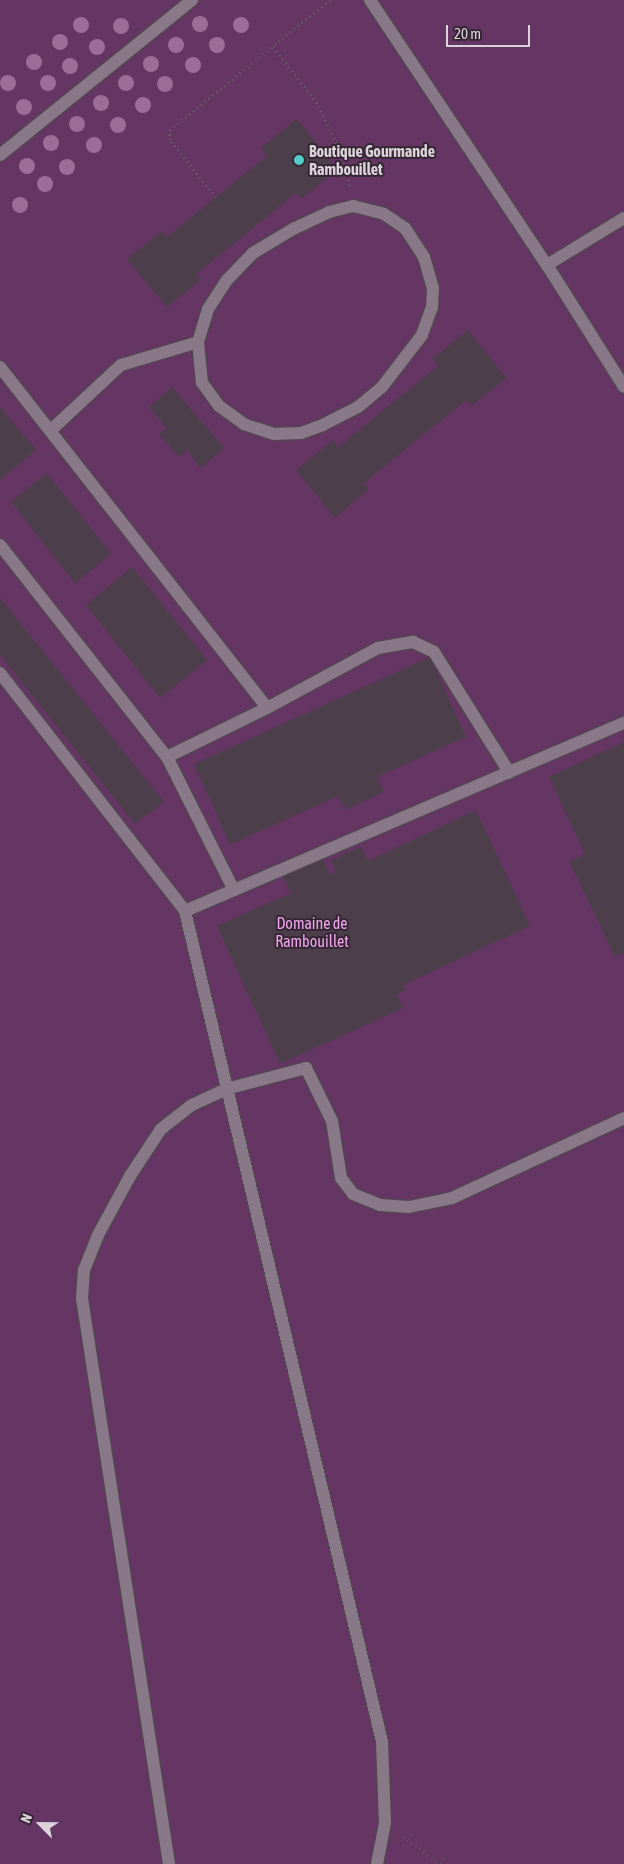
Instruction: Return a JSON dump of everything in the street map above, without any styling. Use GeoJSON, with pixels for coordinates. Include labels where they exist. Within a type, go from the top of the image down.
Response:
{"type":"FeatureCollection","features":[{"type":"Feature","properties":{"kind":"street"},"geometry":{"type":"LineString","coordinates":[[0,155],[192,0]]}},
{"type":"Feature","properties":{"kind":"street"},"geometry":{"type":"LineString","coordinates":[[372,4],[547,265],[624,388]]}},
{"type":"Feature","properties":{"kind":"street"},"geometry":{"type":"LineString","coordinates":[[353,206],[384,214],[406,228],[424,257],[433,288],[432,307],[422,335],[382,387],[358,407],[323,425],[301,433],[274,434],[244,424],[219,406],[202,383],[198,342],[208,308],[227,280],[253,253],[294,228],[329,212],[353,206]]}},
{"type":"Feature","properties":{"kind":"street"},"geometry":{"type":"LineString","coordinates":[[547,265],[624,218]]}},
{"type":"Feature","properties":{"kind":"street"},"geometry":{"type":"LineString","coordinates":[[50,431],[121,365],[198,342]]}},
{"type":"Feature","properties":{"kind":"street"},"geometry":{"type":"LineString","coordinates":[[0,367],[267,708]]}},
{"type":"Feature","properties":{"kind":"street"},"geometry":{"type":"LineString","coordinates":[[0,545],[167,757],[234,890]]}},
{"type":"Feature","properties":{"kind":"street"},"geometry":{"type":"LineString","coordinates":[[167,757],[267,708],[378,648],[413,642],[434,652],[509,772]]}},
{"type":"Feature","properties":{"kind":"street"},"geometry":{"type":"LineString","coordinates":[[0,673],[185,910],[226,1090],[382,1742],[385,1823],[377,1864]]}},
{"type":"Feature","properties":{"kind":"street"},"geometry":{"type":"LineString","coordinates":[[185,910],[624,723]]}},
{"type":"Feature","properties":{"kind":"street"},"geometry":{"type":"LineString","coordinates":[[169,1864],[82,1298],[84,1270],[98,1235],[161,1129],[192,1105],[226,1090],[306,1068],[332,1121],[340,1178],[354,1194],[380,1205],[409,1207],[452,1198],[624,1118]]}},
{"type":"Feature","properties":{"kind":"path"},"geometry":{"type":"LineString","coordinates":[[216,197],[170,140],[170,130],[330,0]]}},
{"type":"Feature","properties":{"kind":"path"},"geometry":{"type":"LineString","coordinates":[[272,47],[318,106],[346,165],[353,206]]}},
{"type":"Feature","properties":{"kind":"path"},"geometry":{"type":"LineString","coordinates":[[385,1823],[440,1864]]}},
{"type":"Feature","properties":{"kind":"green space","name":"Domaine de Rambouillet"},"geometry":{"type":"Polygon","coordinates":[[[0,0],[624,0],[624,1864],[0,1864],[0,0]]]}},
{"type":"Feature","properties":{"kind":"building"},"geometry":{"type":"Polygon","coordinates":[[[297,119],[337,170],[301,199],[296,193],[196,274],[201,279],[167,307],[127,259],[162,231],[167,237],[267,156],[261,148],[297,119]]]}},
{"type":"Feature","properties":{"kind":"building"},"geometry":{"type":"Polygon","coordinates":[[[468,330],[506,378],[472,406],[466,400],[364,483],[369,489],[335,518],[296,470],[333,440],[338,447],[438,366],[432,359],[468,330]]]}},
{"type":"Feature","properties":{"kind":"building"},"geometry":{"type":"Polygon","coordinates":[[[172,387],[224,448],[201,468],[187,450],[179,457],[159,434],[167,428],[149,407],[172,387]]]}},
{"type":"Feature","properties":{"kind":"building"},"geometry":{"type":"Polygon","coordinates":[[[0,407],[36,450],[0,480],[0,407]]]}},
{"type":"Feature","properties":{"kind":"building"},"geometry":{"type":"Polygon","coordinates":[[[47,473],[111,554],[75,583],[11,502],[47,473]]]}},
{"type":"Feature","properties":{"kind":"building"},"geometry":{"type":"Polygon","coordinates":[[[132,567],[207,660],[160,698],[86,605],[132,567]]]}},
{"type":"Feature","properties":{"kind":"building"},"geometry":{"type":"Polygon","coordinates":[[[0,598],[164,802],[135,824],[0,655],[0,598]]]}},
{"type":"Feature","properties":{"kind":"building"},"geometry":{"type":"Polygon","coordinates":[[[430,657],[466,737],[377,777],[384,792],[345,810],[338,796],[230,845],[194,764],[430,657]]]}},
{"type":"Feature","properties":{"kind":"building"},"geometry":{"type":"Polygon","coordinates":[[[624,742],[624,953],[615,957],[569,861],[585,854],[549,777],[624,742]]]}},
{"type":"Feature","properties":{"kind":"building"},"geometry":{"type":"Polygon","coordinates":[[[476,810],[530,926],[403,985],[406,990],[397,994],[403,1008],[280,1064],[217,926],[291,893],[282,875],[322,857],[330,875],[336,872],[331,861],[344,854],[361,847],[368,861],[476,810]]]}},
{"type":"Feature","properties":{"kind":"place","name":"Boutique Gourmande Rambouillet"},"geometry":{"type":"Point","coordinates":[299,160]}}]}
